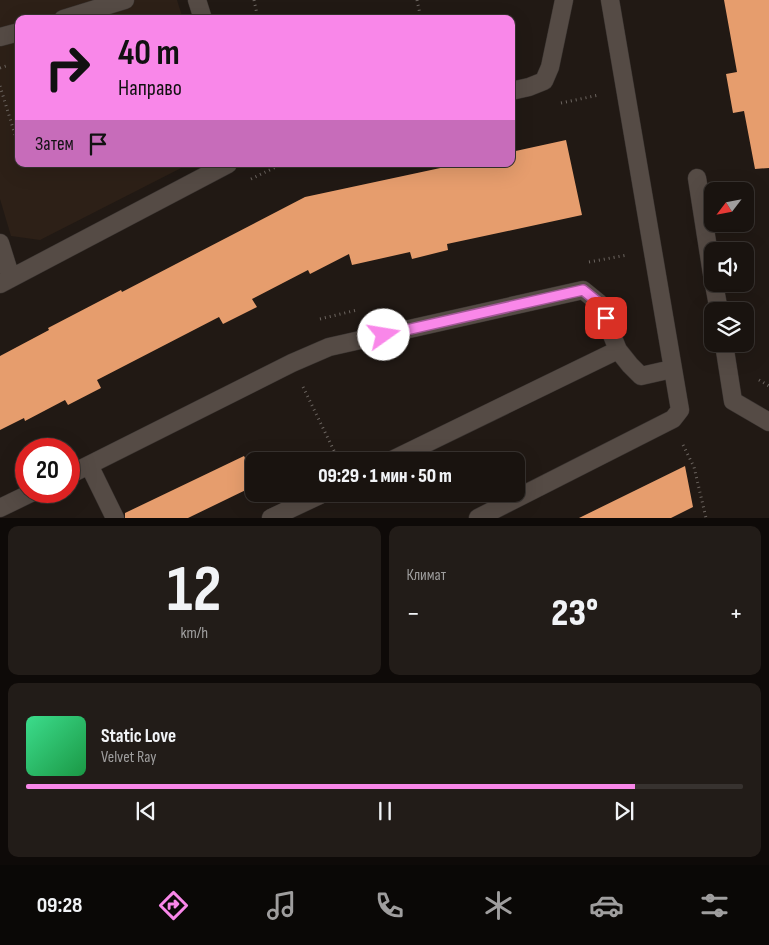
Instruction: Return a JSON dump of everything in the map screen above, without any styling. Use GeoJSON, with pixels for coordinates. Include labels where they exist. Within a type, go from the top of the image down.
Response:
{"type":"FeatureCollection","features":[{"type":"Feature","properties":{"kind":"lane"},"geometry":{"type":"LineString","coordinates":[[75,15],[125,0]]}},
{"type":"Feature","properties":{"kind":"lane"},"geometry":{"type":"LineString","coordinates":[[198,0],[202,15]]}},
{"type":"Feature","properties":{"kind":"lane"},"geometry":{"type":"LineString","coordinates":[[515,90],[544,81],[550,67],[564,0]]}},
{"type":"Feature","properties":{"kind":"lane"},"geometry":{"type":"LineString","coordinates":[[478,518],[673,419],[680,410],[610,0]]}},
{"type":"Feature","properties":{"kind":"lane"},"geometry":{"type":"LineString","coordinates":[[0,38],[15,33]]}},
{"type":"Feature","properties":{"kind":"lane"},"geometry":{"type":"LineString","coordinates":[[0,243],[6,281],[222,167]]}},
{"type":"Feature","properties":{"kind":"lane"},"geometry":{"type":"LineString","coordinates":[[697,178],[707,242]]}},
{"type":"Feature","properties":{"kind":"lane"},"geometry":{"type":"LineString","coordinates":[[80,470],[292,363],[329,347],[583,290],[599,303],[618,350],[641,376],[672,369]]}},
{"type":"Feature","properties":{"kind":"lane"},"geometry":{"type":"LineString","coordinates":[[408,452],[618,350]]}},
{"type":"Feature","properties":{"kind":"lane"},"geometry":{"type":"LineString","coordinates":[[725,352],[733,401],[769,422]]}},
{"type":"Feature","properties":{"kind":"lane"},"geometry":{"type":"LineString","coordinates":[[89,465],[115,518]]}},
{"type":"Feature","properties":{"kind":"lane"},"geometry":{"type":"LineString","coordinates":[[0,508],[15,501]]}},
{"type":"Feature","properties":{"kind":"lane"},"geometry":{"type":"LineString","coordinates":[[271,518],[305,502]]}},
{"type":"Feature","properties":{"kind":"path"},"geometry":{"type":"LineString","coordinates":[[254,0],[257,15]]}},
{"type":"Feature","properties":{"kind":"path"},"geometry":{"type":"LineString","coordinates":[[417,0],[420,15]]}},
{"type":"Feature","properties":{"kind":"path"},"geometry":{"type":"LineString","coordinates":[[0,86],[15,135]]}},
{"type":"Feature","properties":{"kind":"path"},"geometry":{"type":"LineString","coordinates":[[586,263],[652,250]]}},
{"type":"Feature","properties":{"kind":"path"},"geometry":{"type":"LineString","coordinates":[[301,382],[335,452]]}},
{"type":"Feature","properties":{"kind":"path"},"geometry":{"type":"LineString","coordinates":[[682,442],[694,467],[706,518]]}},
{"type":"Feature","properties":{"kind":"shaded area"},"geometry":{"type":"Polygon","coordinates":[[[0,0],[177,0],[182,15],[15,15],[15,167],[183,167],[40,240],[11,236],[0,199],[0,0]]]}},
{"type":"Feature","properties":{"kind":"building"},"geometry":{"type":"Polygon","coordinates":[[[724,0],[769,0],[769,168],[755,169],[744,111],[733,113],[726,74],[737,72],[724,0]]]}},
{"type":"Feature","properties":{"kind":"building"},"geometry":{"type":"Polygon","coordinates":[[[566,140],[582,215],[447,244],[448,250],[412,259],[410,252],[352,265],[349,254],[310,274],[308,270],[252,299],[257,307],[223,324],[219,317],[97,380],[101,388],[68,405],[65,400],[25,421],[24,418],[0,430],[0,356],[49,330],[48,328],[121,290],[122,292],[305,197],[445,167],[515,167],[515,151],[566,140]]]}},
{"type":"Feature","properties":{"kind":"building"},"geometry":{"type":"Polygon","coordinates":[[[244,456],[245,458],[245,490],[188,518],[125,518],[125,513],[244,456]]]}},
{"type":"Feature","properties":{"kind":"building"},"geometry":{"type":"Polygon","coordinates":[[[685,466],[693,507],[671,518],[579,518],[685,466]]]}},
{"type":"Feature","properties":{"kind":"route"},"geometry":{"type":"LineString","coordinates":[[384,335],[583,290],[599,303],[606,318]]}}]}
